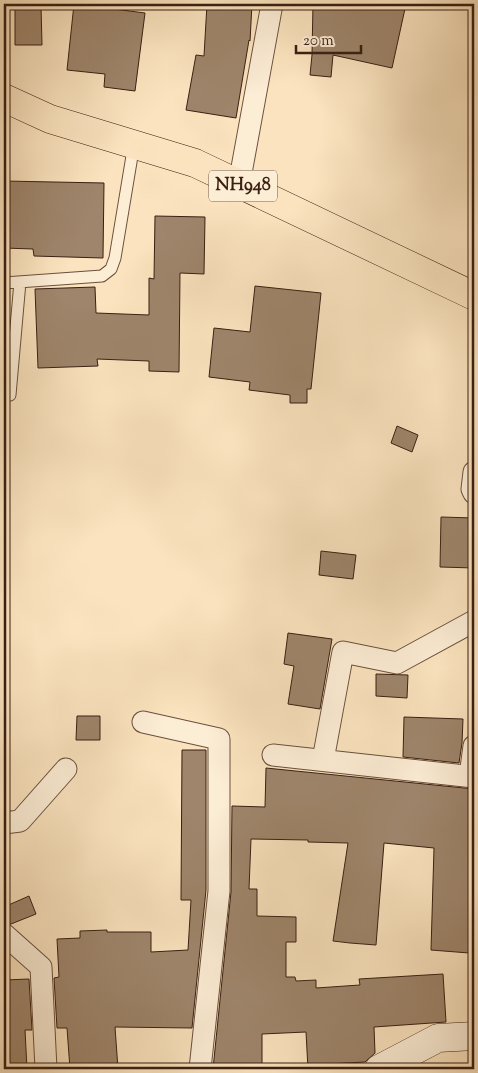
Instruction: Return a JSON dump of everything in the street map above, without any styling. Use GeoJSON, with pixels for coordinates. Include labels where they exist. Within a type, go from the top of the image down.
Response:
{"type":"FeatureCollection","features":[{"type":"Feature","properties":{"kind":"highway","name":"NH948"},"geometry":{"type":"LineString","coordinates":[[4,98],[50,119],[195,163],[474,296]]}},
{"type":"Feature","properties":{"kind":"street"},"geometry":{"type":"LineString","coordinates":[[239,184],[272,4]]}},
{"type":"Feature","properties":{"kind":"street"},"geometry":{"type":"LineString","coordinates":[[474,472],[472,489],[474,493]]}},
{"type":"Feature","properties":{"kind":"street"},"geometry":{"type":"LineString","coordinates":[[323,760],[343,652],[397,664],[474,621]]}},
{"type":"Feature","properties":{"kind":"street"},"geometry":{"type":"LineString","coordinates":[[143,722],[219,740],[219,891],[200,1069]]}},
{"type":"Feature","properties":{"kind":"street"},"geometry":{"type":"LineString","coordinates":[[273,755],[472,776],[474,746]]}},
{"type":"Feature","properties":{"kind":"street"},"geometry":{"type":"LineString","coordinates":[[4,823],[20,821],[66,769]]}},
{"type":"Feature","properties":{"kind":"street"},"geometry":{"type":"LineString","coordinates":[[4,934],[41,968],[46,1069]]}},
{"type":"Feature","properties":{"kind":"street"},"geometry":{"type":"LineString","coordinates":[[379,1069],[438,1038],[474,1036]]}},
{"type":"Feature","properties":{"kind":"lane"},"geometry":{"type":"LineString","coordinates":[[4,283],[102,276],[111,269],[115,258],[134,144]]}},
{"type":"Feature","properties":{"kind":"lane"},"geometry":{"type":"LineString","coordinates":[[10,395],[20,282]]}},
{"type":"Feature","properties":{"kind":"building"},"geometry":{"type":"Polygon","coordinates":[[[74,4],[106,4],[106,8],[145,13],[135,91],[104,87],[105,74],[67,70],[74,4]]]}},
{"type":"Feature","properties":{"kind":"building"},"geometry":{"type":"Polygon","coordinates":[[[207,4],[252,4],[250,41],[236,118],[186,110],[196,55],[204,56],[207,4]]]}},
{"type":"Feature","properties":{"kind":"building"},"geometry":{"type":"Polygon","coordinates":[[[313,4],[406,4],[392,68],[333,55],[331,77],[310,75],[313,4]]]}},
{"type":"Feature","properties":{"kind":"building"},"geometry":{"type":"Polygon","coordinates":[[[15,5],[41,6],[42,45],[15,45],[15,5]]]}},
{"type":"Feature","properties":{"kind":"building"},"geometry":{"type":"Polygon","coordinates":[[[4,181],[104,183],[103,258],[34,256],[33,249],[4,248],[4,181]]]}},
{"type":"Feature","properties":{"kind":"building"},"geometry":{"type":"Polygon","coordinates":[[[155,216],[205,217],[204,274],[180,273],[179,372],[149,371],[149,361],[97,359],[98,366],[38,368],[35,289],[95,287],[96,313],[149,315],[149,278],[154,279],[155,216]]]}},
{"type":"Feature","properties":{"kind":"building"},"geometry":{"type":"Polygon","coordinates":[[[255,286],[321,293],[311,389],[307,389],[307,403],[290,403],[290,395],[249,390],[250,382],[209,377],[214,328],[250,332],[255,286]]]}},
{"type":"Feature","properties":{"kind":"building"},"geometry":{"type":"Polygon","coordinates":[[[397,426],[418,435],[412,452],[391,443],[397,426]]]}},
{"type":"Feature","properties":{"kind":"building"},"geometry":{"type":"Polygon","coordinates":[[[441,517],[474,518],[474,568],[440,567],[441,517]]]}},
{"type":"Feature","properties":{"kind":"building"},"geometry":{"type":"Polygon","coordinates":[[[321,551],[356,555],[353,579],[319,575],[321,551]]]}},
{"type":"Feature","properties":{"kind":"building"},"geometry":{"type":"Polygon","coordinates":[[[288,633],[332,639],[320,709],[288,704],[294,666],[284,664],[288,633]]]}},
{"type":"Feature","properties":{"kind":"building"},"geometry":{"type":"Polygon","coordinates":[[[376,674],[408,675],[407,698],[376,696],[376,674]]]}},
{"type":"Feature","properties":{"kind":"building"},"geometry":{"type":"Polygon","coordinates":[[[77,716],[100,716],[100,740],[76,740],[77,716]]]}},
{"type":"Feature","properties":{"kind":"building"},"geometry":{"type":"Polygon","coordinates":[[[404,717],[463,719],[459,763],[403,757],[404,717]]]}},
{"type":"Feature","properties":{"kind":"building"},"geometry":{"type":"Polygon","coordinates":[[[182,750],[206,750],[206,890],[192,1028],[115,1027],[118,1069],[70,1069],[67,1028],[57,1028],[54,978],[59,977],[57,939],[80,938],[80,931],[151,932],[151,952],[188,950],[191,900],[181,900],[182,750]]]}},
{"type":"Feature","properties":{"kind":"building"},"geometry":{"type":"Polygon","coordinates":[[[266,768],[474,789],[474,884],[471,884],[469,953],[431,950],[434,848],[384,843],[376,945],[333,941],[348,843],[251,839],[249,889],[257,889],[257,916],[296,917],[296,942],[286,942],[286,977],[295,977],[296,981],[316,980],[316,988],[360,985],[359,979],[443,974],[446,1022],[374,1027],[375,1053],[365,1062],[326,1064],[326,1069],[308,1069],[306,1032],[262,1034],[262,1069],[213,1069],[231,892],[232,806],[265,807],[266,768]]]}},
{"type":"Feature","properties":{"kind":"building"},"geometry":{"type":"Polygon","coordinates":[[[29,896],[36,914],[11,924],[4,922],[4,907],[29,896]]]}},
{"type":"Feature","properties":{"kind":"building"},"geometry":{"type":"Polygon","coordinates":[[[29,979],[32,1030],[25,1030],[27,1069],[4,1069],[4,980],[29,979]]]}}]}
